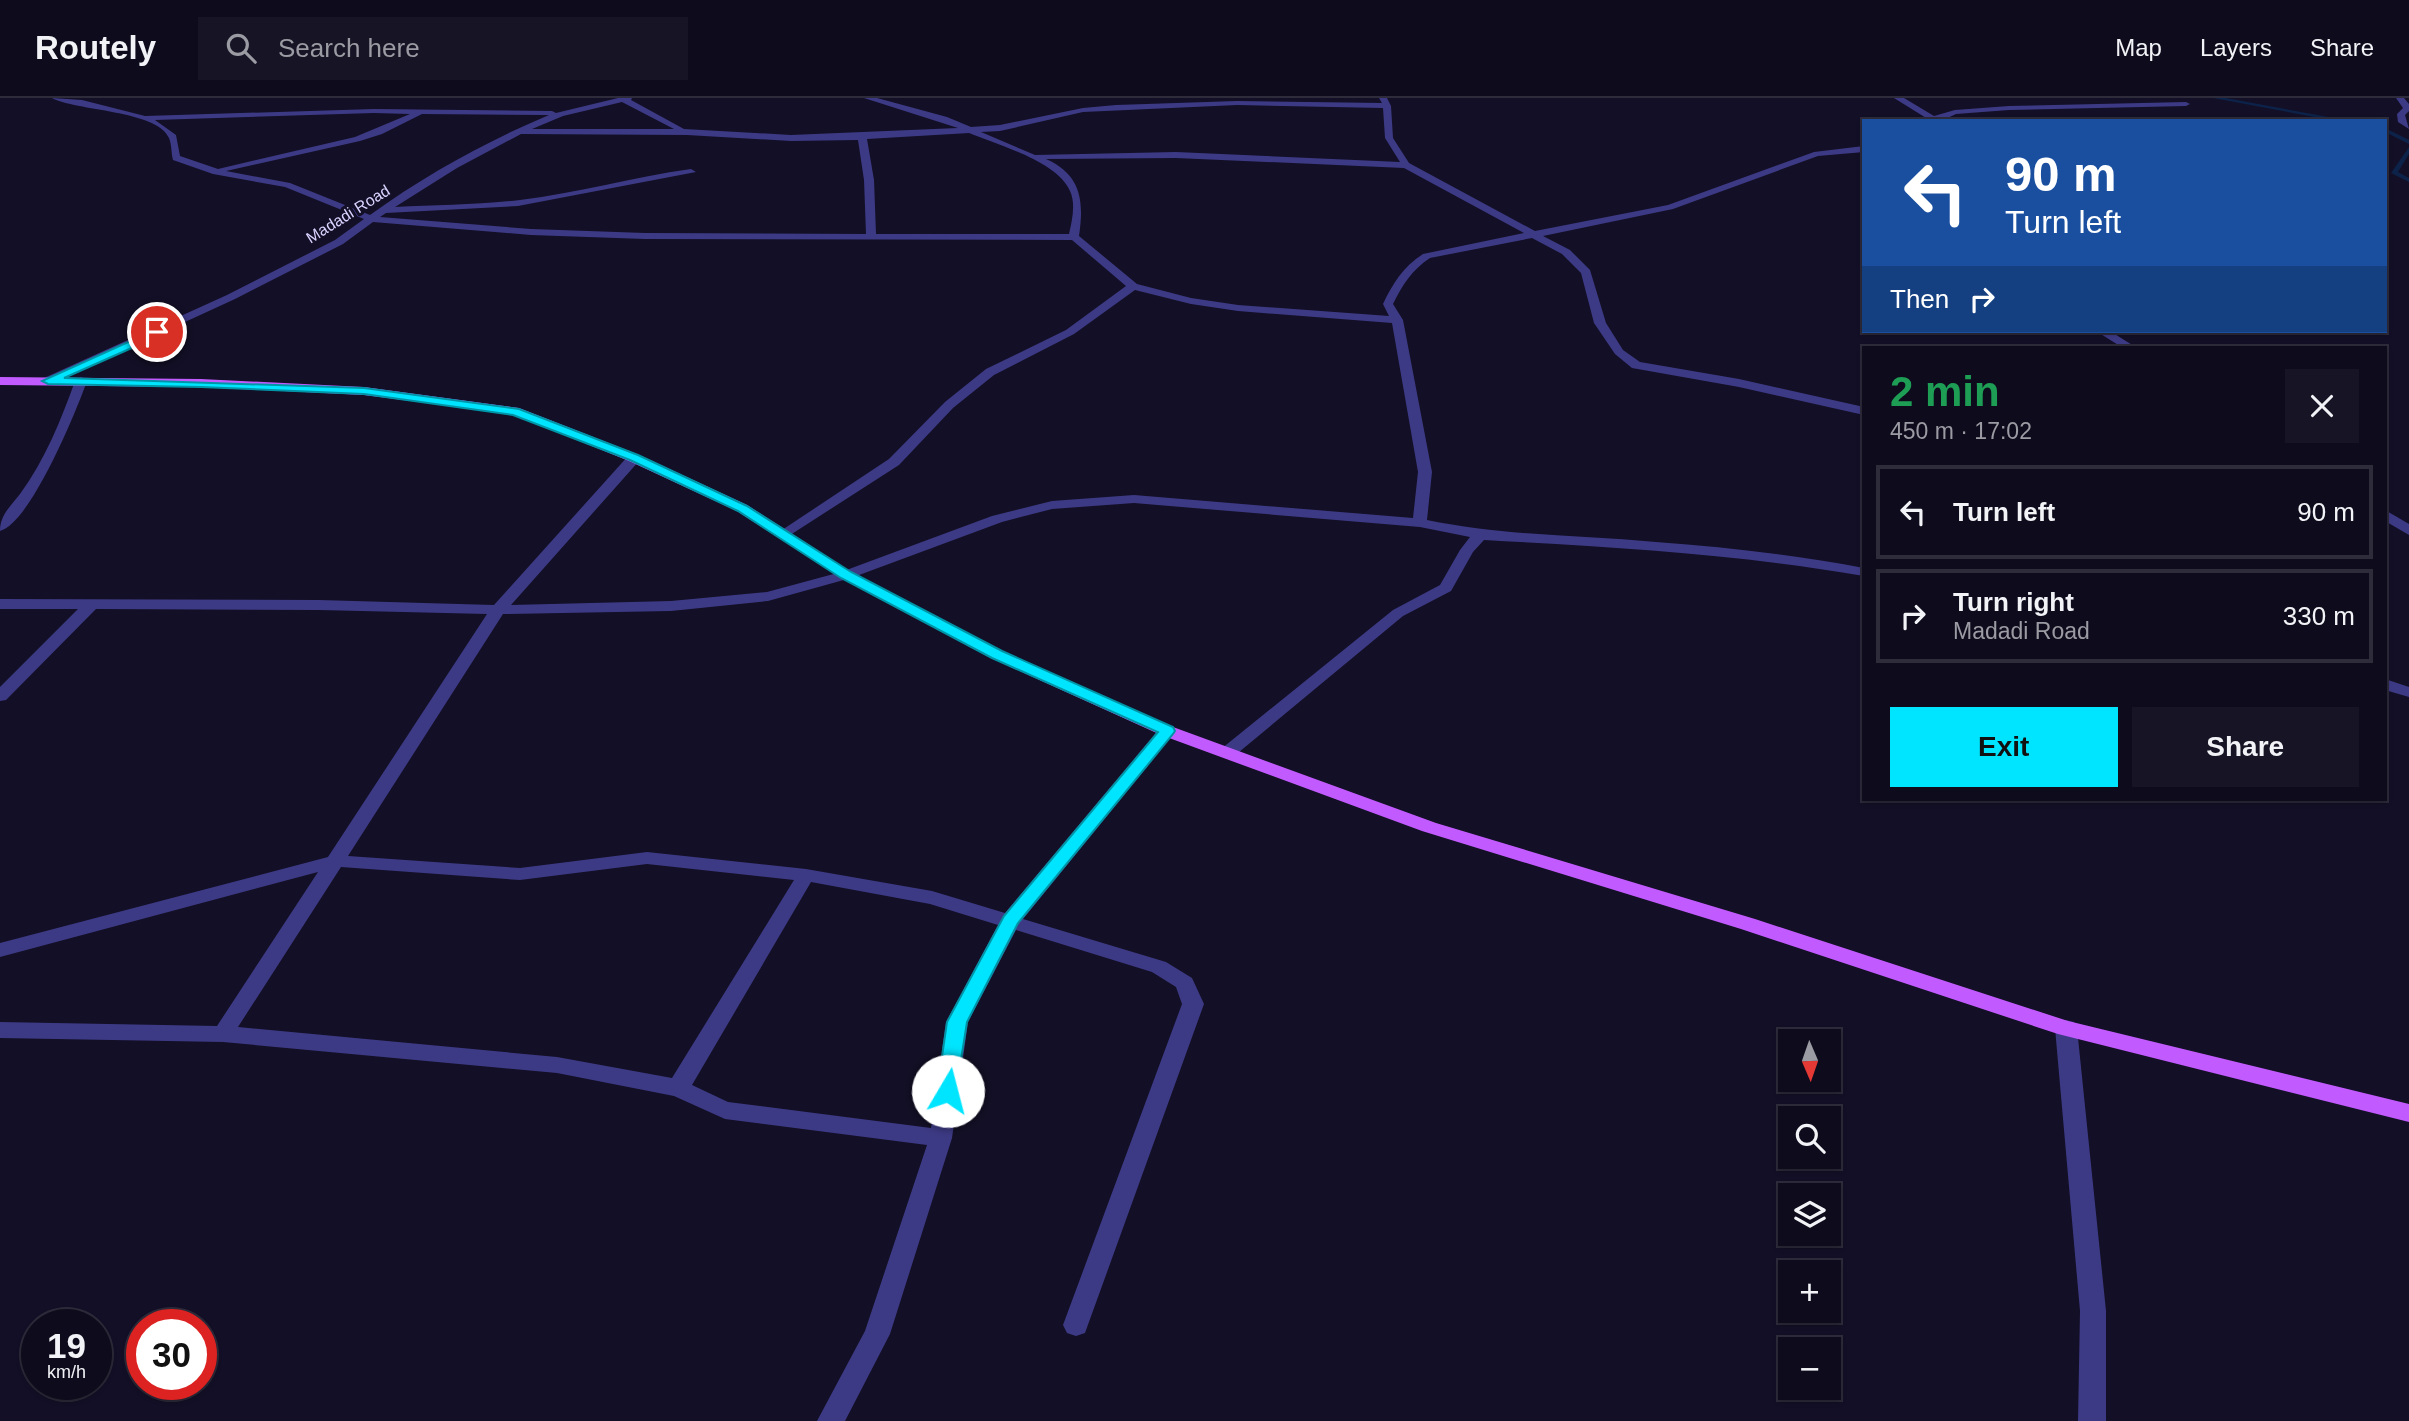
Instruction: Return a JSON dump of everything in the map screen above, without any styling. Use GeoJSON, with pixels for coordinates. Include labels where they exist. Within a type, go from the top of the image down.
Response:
{"type":"FeatureCollection","features":[{"type":"Feature","properties":{"kind":"main road"},"geometry":{"type":"LineString","coordinates":[[0,381],[81,381],[364,391],[515,411],[634,458],[742,508],[846,575],[997,654],[1167,731],[1429,827],[1748,924],[2066,1028],[2409,1113]]}},
{"type":"Feature","properties":{"kind":"street"},"geometry":{"type":"LineString","coordinates":[[56,98],[94,104],[139,118],[168,131],[176,143],[176,158],[213,171],[287,185],[371,219],[531,232],[620,235],[1074,237],[1133,286],[1191,301],[1238,308],[1397,320]]}},
{"type":"Feature","properties":{"kind":"street"},"geometry":{"type":"LineString","coordinates":[[374,111],[391,98]]}},
{"type":"Feature","properties":{"kind":"street"},"geometry":{"type":"LineString","coordinates":[[139,118],[374,111],[560,114],[575,98]]}},
{"type":"Feature","properties":{"kind":"street"},"geometry":{"type":"LineString","coordinates":[[868,98],[891,101],[971,130],[1056,167],[1074,191],[1079,210],[1074,237]]}},
{"type":"Feature","properties":{"kind":"street"},"geometry":{"type":"LineString","coordinates":[[891,101],[911,98]]}},
{"type":"Feature","properties":{"kind":"street"},"geometry":{"type":"LineString","coordinates":[[1083,110],[1089,98]]}},
{"type":"Feature","properties":{"kind":"street"},"geometry":{"type":"LineString","coordinates":[[1898,98],[1936,119],[1955,112],[2009,108],[2186,104]]}},
{"type":"Feature","properties":{"kind":"street"},"geometry":{"type":"LineString","coordinates":[[2400,98],[2408,108],[2401,114],[2402,122],[2409,126]]}},
{"type":"Feature","properties":{"kind":"street"},"geometry":{"type":"LineString","coordinates":[[626,99],[687,132]]}},
{"type":"Feature","properties":{"kind":"street","name":"Madadi Road"},"geometry":{"type":"LineString","coordinates":[[48,381],[232,298],[339,242],[383,210],[454,166],[519,131],[560,114],[626,99]]}},
{"type":"Feature","properties":{"kind":"street"},"geometry":{"type":"LineString","coordinates":[[519,131],[687,132],[791,138],[862,137],[1000,128],[1083,110],[1178,104],[1385,102],[1389,138],[1406,165]]}},
{"type":"Feature","properties":{"kind":"street"},"geometry":{"type":"LineString","coordinates":[[213,171],[357,139],[379,132],[423,111]]}},
{"type":"Feature","properties":{"kind":"street"},"geometry":{"type":"LineString","coordinates":[[988,138],[1000,128]]}},
{"type":"Feature","properties":{"kind":"street"},"geometry":{"type":"LineString","coordinates":[[862,137],[869,180],[871,236]]}},
{"type":"Feature","properties":{"kind":"street"},"geometry":{"type":"LineString","coordinates":[[1420,523],[1425,472],[1397,320],[1388,304],[1398,282],[1412,265],[1427,256],[1670,207],[1817,154],[1862,149]]}},
{"type":"Feature","properties":{"kind":"street"},"geometry":{"type":"LineString","coordinates":[[1034,157],[1097,154],[1406,165],[1566,252],[1586,272],[1600,323],[1619,352],[1636,365],[1739,383],[1862,411]]}},
{"type":"Feature","properties":{"kind":"street"},"geometry":{"type":"LineString","coordinates":[[383,210],[518,203],[587,192],[637,179],[691,172]]}},
{"type":"Feature","properties":{"kind":"street"},"geometry":{"type":"LineString","coordinates":[[784,535],[894,462],[949,405],[990,372],[1070,332],[1133,286]]}},
{"type":"Feature","properties":{"kind":"street"},"geometry":{"type":"LineString","coordinates":[[2105,333],[2128,346]]}},
{"type":"Feature","properties":{"kind":"street"},"geometry":{"type":"LineString","coordinates":[[0,527],[20,506],[64,431],[81,381]]}},
{"type":"Feature","properties":{"kind":"street"},"geometry":{"type":"LineString","coordinates":[[223,1034],[498,610],[634,458]]}},
{"type":"Feature","properties":{"kind":"street"},"geometry":{"type":"LineString","coordinates":[[0,604],[319,605],[498,610],[671,606],[768,596],[846,575],[996,519],[1052,505],[1134,499],[1420,523],[1480,535],[1657,546],[1803,561],[1862,572]]}},
{"type":"Feature","properties":{"kind":"street"},"geometry":{"type":"LineString","coordinates":[[2387,515],[2409,531]]}},
{"type":"Feature","properties":{"kind":"street"},"geometry":{"type":"LineString","coordinates":[[1227,753],[1398,613],[1446,588],[1467,550],[1480,535]]}},
{"type":"Feature","properties":{"kind":"street"},"geometry":{"type":"LineString","coordinates":[[0,696],[91,606]]}},
{"type":"Feature","properties":{"kind":"street"},"geometry":{"type":"LineString","coordinates":[[2387,685],[2409,692]]}},
{"type":"Feature","properties":{"kind":"street"},"geometry":{"type":"LineString","coordinates":[[831,1421],[877,1334],[941,1138],[957,1022],[1011,920],[1167,731]]}},
{"type":"Feature","properties":{"kind":"street"},"geometry":{"type":"LineString","coordinates":[[0,950],[337,861],[520,874],[647,858],[806,875],[932,898],[1159,967],[1185,983],[1193,1004],[1076,1325]]}},
{"type":"Feature","properties":{"kind":"street"},"geometry":{"type":"LineString","coordinates":[[678,1088],[806,875]]}},
{"type":"Feature","properties":{"kind":"street"},"geometry":{"type":"LineString","coordinates":[[2066,1028],[2093,1311],[2092,1421]]}},
{"type":"Feature","properties":{"kind":"street"},"geometry":{"type":"LineString","coordinates":[[0,1030],[223,1034],[557,1065],[678,1088],[725,1110],[941,1138]]}},
{"type":"Feature","properties":{"kind":"waterway"},"geometry":{"type":"LineString","coordinates":[[2216,98],[2336,119]]}},
{"type":"Feature","properties":{"kind":"waterway"},"geometry":{"type":"LineString","coordinates":[[2387,131],[2409,142]]}},
{"type":"Feature","properties":{"kind":"waterway"},"geometry":{"type":"LineString","coordinates":[[2409,149],[2394,173],[2409,180]]}},
{"type":"Feature","properties":{"kind":"route"},"geometry":{"type":"LineString","coordinates":[[157,332],[48,381],[201,383],[364,391],[515,411],[634,458],[742,508],[846,575],[997,654],[1167,731],[1011,920],[957,1022],[948,1091]]}}]}
